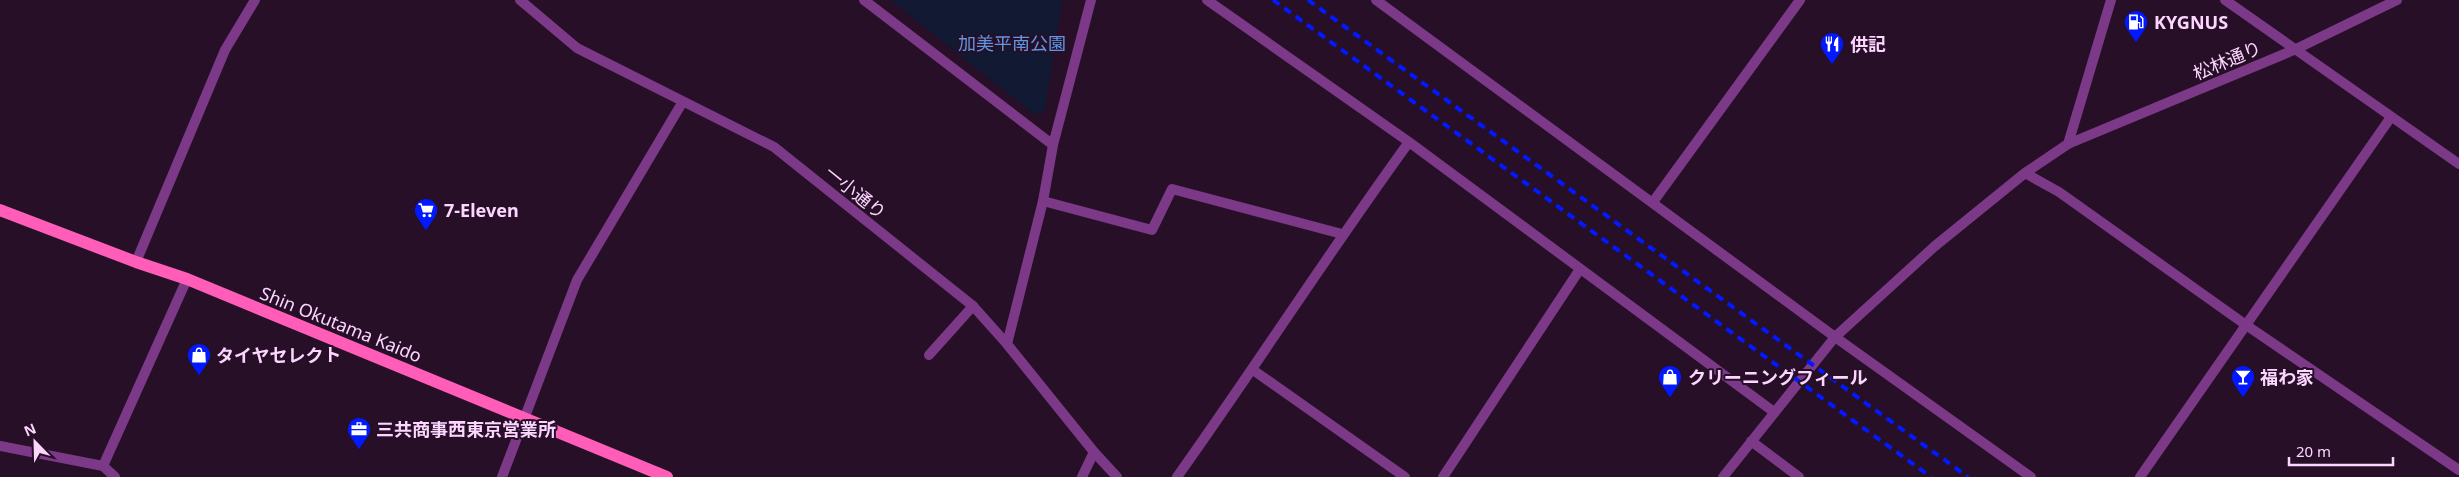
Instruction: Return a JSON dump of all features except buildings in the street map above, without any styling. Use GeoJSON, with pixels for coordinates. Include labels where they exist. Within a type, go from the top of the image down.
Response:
{"type":"FeatureCollection","features":[{"type":"Feature","properties":{"kind":"main road","name":"Shin Okutama Kaido"},"geometry":{"type":"LineString","coordinates":[[0,210],[136,262],[187,279],[667,477]]}},
{"type":"Feature","properties":{"kind":"street"},"geometry":{"type":"LineString","coordinates":[[136,262],[225,50],[255,0]]}},
{"type":"Feature","properties":{"kind":"street","name":"一小通り"},"geometry":{"type":"LineString","coordinates":[[520,0],[577,48],[682,103],[774,147],[973,306],[1007,344],[1094,452],[1117,477]]}},
{"type":"Feature","properties":{"kind":"street"},"geometry":{"type":"LineString","coordinates":[[864,0],[1053,145]]}},
{"type":"Feature","properties":{"kind":"street"},"geometry":{"type":"LineString","coordinates":[[1007,344],[1043,201],[1053,145],[1092,0]]}},
{"type":"Feature","properties":{"kind":"street"},"geometry":{"type":"LineString","coordinates":[[1206,0],[1409,142],[1774,412]]}},
{"type":"Feature","properties":{"kind":"street"},"geometry":{"type":"LineString","coordinates":[[1376,0],[1835,337],[2031,477]]}},
{"type":"Feature","properties":{"kind":"street"},"geometry":{"type":"LineString","coordinates":[[2068,144],[2111,0]]}},
{"type":"Feature","properties":{"kind":"street"},"geometry":{"type":"LineString","coordinates":[[2225,0],[2459,164]]}},
{"type":"Feature","properties":{"kind":"street","name":"松林通り"},"geometry":{"type":"LineString","coordinates":[[1751,441],[1835,337],[1935,246],[2025,173],[2068,144],[2294,50],[2396,0]]}},
{"type":"Feature","properties":{"kind":"street"},"geometry":{"type":"LineString","coordinates":[[1653,202],[1795,2]]}},
{"type":"Feature","properties":{"kind":"street"},"geometry":{"type":"LineString","coordinates":[[502,477],[526,420],[578,280],[682,103]]}},
{"type":"Feature","properties":{"kind":"street"},"geometry":{"type":"LineString","coordinates":[[2140,477],[2391,117]]}},
{"type":"Feature","properties":{"kind":"street"},"geometry":{"type":"LineString","coordinates":[[1177,477],[1253,370],[1342,234],[1409,142]]}},
{"type":"Feature","properties":{"kind":"street"},"geometry":{"type":"LineString","coordinates":[[2025,173],[2059,192],[2246,325],[2459,470]]}},
{"type":"Feature","properties":{"kind":"street"},"geometry":{"type":"LineString","coordinates":[[1043,201],[1152,230],[1172,189],[1342,234]]}},
{"type":"Feature","properties":{"kind":"street"},"geometry":{"type":"LineString","coordinates":[[1443,477],[1580,269]]}},
{"type":"Feature","properties":{"kind":"street"},"geometry":{"type":"LineString","coordinates":[[103,466],[187,279]]}},
{"type":"Feature","properties":{"kind":"street"},"geometry":{"type":"LineString","coordinates":[[929,355],[973,306]]}},
{"type":"Feature","properties":{"kind":"street"},"geometry":{"type":"LineString","coordinates":[[1253,370],[1405,477]]}},
{"type":"Feature","properties":{"kind":"street"},"geometry":{"type":"LineString","coordinates":[[1723,477],[1751,441],[1799,477]]}},
{"type":"Feature","properties":{"kind":"street"},"geometry":{"type":"LineString","coordinates":[[0,446],[103,466],[115,477]]}},
{"type":"Feature","properties":{"kind":"street"},"geometry":{"type":"LineString","coordinates":[[1082,477],[1094,452]]}},
{"type":"Feature","properties":{"kind":"green space","name":"加美平南公園"},"geometry":{"type":"Polygon","coordinates":[[[891,0],[1062,0],[1045,110],[1035,115],[891,0]]]}},
{"type":"Feature","properties":{"kind":"railway"},"geometry":{"type":"LineString","coordinates":[[1273,0],[1931,477]]}},
{"type":"Feature","properties":{"kind":"railway"},"geometry":{"type":"LineString","coordinates":[[1308,0],[1968,477]]}},
{"type":"Feature","properties":{"kind":"place","name":"KYGNUS"},"geometry":{"type":"Point","coordinates":[2136,43]}},
{"type":"Feature","properties":{"kind":"place","name":"供記"},"geometry":{"type":"Point","coordinates":[1832,65]}},
{"type":"Feature","properties":{"kind":"place","name":"7-Eleven"},"geometry":{"type":"Point","coordinates":[426,231]}},
{"type":"Feature","properties":{"kind":"place","name":"タイヤセレクト"},"geometry":{"type":"Point","coordinates":[199,376]}},
{"type":"Feature","properties":{"kind":"place","name":"クリーニングフィール"},"geometry":{"type":"Point","coordinates":[1670,398]}},
{"type":"Feature","properties":{"kind":"place","name":"福わ家"},"geometry":{"type":"Point","coordinates":[2243,398]}},
{"type":"Feature","properties":{"kind":"place","name":"三共商事西東京営業所"},"geometry":{"type":"Point","coordinates":[359,450]}}]}
